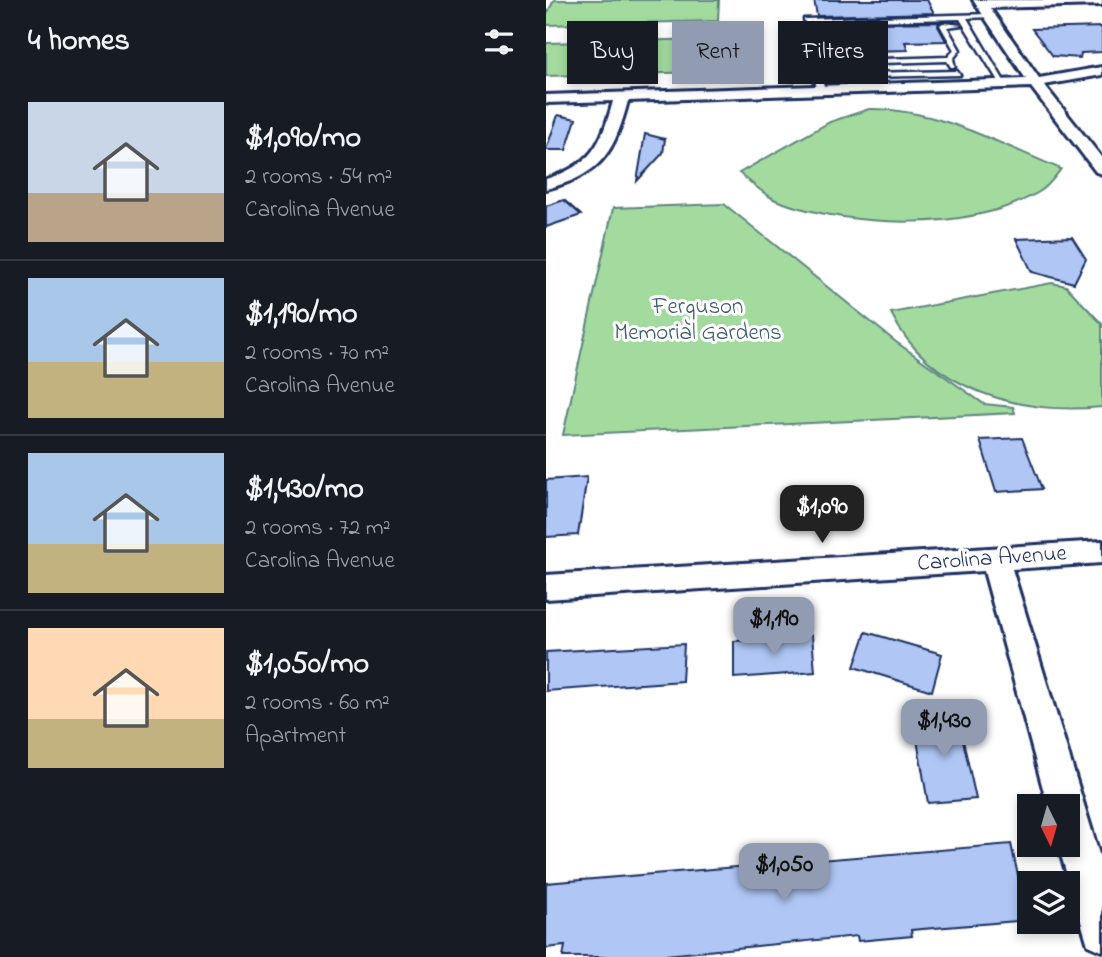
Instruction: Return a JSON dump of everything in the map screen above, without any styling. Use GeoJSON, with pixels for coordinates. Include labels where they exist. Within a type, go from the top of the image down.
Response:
{"type":"FeatureCollection","features":[{"type":"Feature","properties":{"kind":"street"},"geometry":{"type":"LineString","coordinates":[[984,7],[1102,2]]}},
{"type":"Feature","properties":{"kind":"street"},"geometry":{"type":"LineString","coordinates":[[984,7],[1035,83],[1102,169]]}},
{"type":"Feature","properties":{"kind":"street"},"geometry":{"type":"LineString","coordinates":[[888,81],[960,79],[1004,84],[1035,83],[1102,71]]}},
{"type":"Feature","properties":{"kind":"street"},"geometry":{"type":"LineString","coordinates":[[546,99],[805,84]]}},
{"type":"Feature","properties":{"kind":"street"},"geometry":{"type":"LineString","coordinates":[[546,184],[575,174],[603,154],[609,145],[622,96]]}},
{"type":"Feature","properties":{"kind":"street","name":"Carolina Avenue"},"geometry":{"type":"LineString","coordinates":[[546,587],[1102,552]]}},
{"type":"Feature","properties":{"kind":"street"},"geometry":{"type":"LineString","coordinates":[[995,559],[1102,932]]}},
{"type":"Feature","properties":{"kind":"lane"},"geometry":{"type":"LineString","coordinates":[[806,21],[962,16],[984,7]]}},
{"type":"Feature","properties":{"kind":"lane"},"geometry":{"type":"LineString","coordinates":[[962,16],[1004,84]]}},
{"type":"Feature","properties":{"kind":"lane"},"geometry":{"type":"LineString","coordinates":[[950,59],[957,50],[943,25],[968,25]]}},
{"type":"Feature","properties":{"kind":"lane"},"geometry":{"type":"LineString","coordinates":[[888,61],[950,59]]}},
{"type":"Feature","properties":{"kind":"lane"},"geometry":{"type":"LineString","coordinates":[[950,59],[960,79]]}},
{"type":"Feature","properties":{"kind":"green space"},"geometry":{"type":"Polygon","coordinates":[[[554,0],[719,0],[718,21],[567,21],[567,25],[546,25],[546,16],[554,0]]]}},
{"type":"Feature","properties":{"kind":"green space"},"geometry":{"type":"Polygon","coordinates":[[[658,40],[672,40],[672,73],[658,73],[658,40]]]}},
{"type":"Feature","properties":{"kind":"green space"},"geometry":{"type":"Polygon","coordinates":[[[567,42],[567,75],[546,76],[546,43],[567,42]]]}},
{"type":"Feature","properties":{"kind":"green space"},"geometry":{"type":"Polygon","coordinates":[[[869,109],[919,114],[943,121],[1061,169],[1042,190],[1011,205],[945,220],[910,222],[874,221],[807,210],[773,199],[739,173],[830,122],[869,109]]]}},
{"type":"Feature","properties":{"kind":"green space","name":"Ferguson Memorial Gardens"},"geometry":{"type":"Polygon","coordinates":[[[724,204],[896,342],[984,404],[1013,407],[1015,413],[563,435],[613,208],[724,204]]]}},
{"type":"Feature","properties":{"kind":"green space"},"geometry":{"type":"Polygon","coordinates":[[[1052,283],[1066,286],[1102,324],[1102,407],[1041,407],[981,392],[953,379],[929,362],[908,340],[891,313],[1052,283]]]}},
{"type":"Feature","properties":{"kind":"building"},"geometry":{"type":"Polygon","coordinates":[[[814,0],[927,0],[934,13],[817,16],[814,0]]]}},
{"type":"Feature","properties":{"kind":"building"},"geometry":{"type":"Polygon","coordinates":[[[939,22],[938,26],[946,41],[905,42],[908,50],[888,50],[888,23],[939,22]]]}},
{"type":"Feature","properties":{"kind":"building"},"geometry":{"type":"Polygon","coordinates":[[[1102,27],[1102,52],[1081,53],[1080,58],[1053,56],[1032,29],[1102,27]]]}},
{"type":"Feature","properties":{"kind":"building"},"geometry":{"type":"Polygon","coordinates":[[[558,115],[576,119],[566,150],[546,150],[558,115]]]}},
{"type":"Feature","properties":{"kind":"building"},"geometry":{"type":"Polygon","coordinates":[[[645,134],[665,139],[663,153],[637,181],[645,134]]]}},
{"type":"Feature","properties":{"kind":"building"},"geometry":{"type":"Polygon","coordinates":[[[564,200],[581,215],[546,227],[546,206],[564,200]]]}},
{"type":"Feature","properties":{"kind":"building"},"geometry":{"type":"Polygon","coordinates":[[[1072,237],[1086,259],[1074,283],[1032,272],[1016,239],[1072,237]]]}},
{"type":"Feature","properties":{"kind":"building"},"geometry":{"type":"Polygon","coordinates":[[[1022,438],[1042,489],[996,492],[980,440],[1022,438]]]}},
{"type":"Feature","properties":{"kind":"building"},"geometry":{"type":"Polygon","coordinates":[[[587,477],[578,535],[546,537],[546,480],[587,477]]]}},
{"type":"Feature","properties":{"kind":"building"},"geometry":{"type":"Polygon","coordinates":[[[866,632],[942,654],[932,691],[854,667],[866,632]]]}},
{"type":"Feature","properties":{"kind":"building"},"geometry":{"type":"Polygon","coordinates":[[[812,635],[815,672],[734,678],[734,641],[812,635]]]}},
{"type":"Feature","properties":{"kind":"building"},"geometry":{"type":"Polygon","coordinates":[[[684,644],[682,681],[546,691],[546,652],[684,644]]]}},
{"type":"Feature","properties":{"kind":"building"},"geometry":{"type":"Polygon","coordinates":[[[957,713],[976,799],[928,803],[913,717],[957,713]]]}},
{"type":"Feature","properties":{"kind":"building"},"geometry":{"type":"Polygon","coordinates":[[[1011,844],[1017,871],[1017,921],[911,930],[912,936],[858,941],[857,936],[646,957],[563,957],[565,946],[546,948],[546,883],[1011,844]]]}}]}
